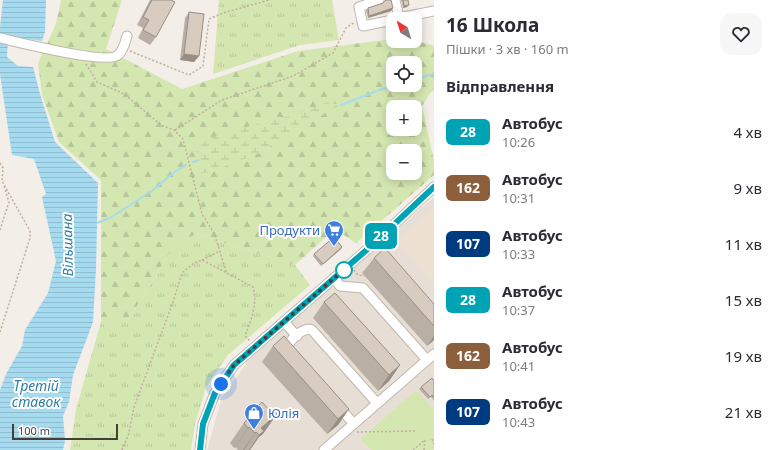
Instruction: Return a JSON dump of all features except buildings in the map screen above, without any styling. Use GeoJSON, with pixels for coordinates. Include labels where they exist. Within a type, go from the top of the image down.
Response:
{"type":"FeatureCollection","features":[{"type":"Feature","properties":{"kind":"street"},"geometry":{"type":"LineString","coordinates":[[379,0],[359,7],[363,26],[386,21]]}},
{"type":"Feature","properties":{"kind":"street"},"geometry":{"type":"LineString","coordinates":[[395,0],[396,12]]}},
{"type":"Feature","properties":{"kind":"street"},"geometry":{"type":"LineString","coordinates":[[422,14],[434,11]]}},
{"type":"Feature","properties":{"kind":"street"},"geometry":{"type":"LineString","coordinates":[[4,39],[80,55],[108,58],[118,56],[123,49],[127,36]]}},
{"type":"Feature","properties":{"kind":"street"},"geometry":{"type":"LineString","coordinates":[[200,450],[203,424],[215,393],[234,365],[334,278],[377,245],[434,187]]}},
{"type":"Feature","properties":{"kind":"street"},"geometry":{"type":"LineString","coordinates":[[330,448],[343,433],[431,357],[363,288],[340,286],[334,278]]}},
{"type":"Feature","properties":{"kind":"street"},"geometry":{"type":"LineString","coordinates":[[284,322],[297,336]]}},
{"type":"Feature","properties":{"kind":"street"},"geometry":{"type":"LineString","coordinates":[[294,356],[289,351],[288,346],[290,342],[304,330],[312,330],[378,403]]}},
{"type":"Feature","properties":{"kind":"street"},"geometry":{"type":"LineString","coordinates":[[329,396],[354,424]]}},
{"type":"Feature","properties":{"kind":"path"},"geometry":{"type":"LineString","coordinates":[[123,49],[189,75],[203,66],[209,19],[223,13],[269,0]]}},
{"type":"Feature","properties":{"kind":"path"},"geometry":{"type":"LineString","coordinates":[[174,130],[222,100],[293,76],[333,53],[346,28],[361,17]]}},
{"type":"Feature","properties":{"kind":"path"},"geometry":{"type":"LineString","coordinates":[[80,55],[97,82],[124,94],[161,125],[174,130],[183,139],[202,214],[214,233],[227,274]]}},
{"type":"Feature","properties":{"kind":"path"},"geometry":{"type":"LineString","coordinates":[[0,163],[3,168],[2,181],[9,202],[0,230]]}},
{"type":"Feature","properties":{"kind":"path"},"geometry":{"type":"LineString","coordinates":[[0,332],[30,238],[30,230],[2,181]]}},
{"type":"Feature","properties":{"kind":"path"},"geometry":{"type":"LineString","coordinates":[[122,450],[129,433],[134,407],[173,302],[182,273],[194,263],[220,251]]}},
{"type":"Feature","properties":{"kind":"path"},"geometry":{"type":"LineString","coordinates":[[202,260],[222,269],[227,274],[253,287],[255,296],[253,313],[245,336],[255,347]]}},
{"type":"Feature","properties":{"kind":"path"},"geometry":{"type":"LineString","coordinates":[[354,270],[358,275],[364,276]]}},
{"type":"Feature","properties":{"kind":"path"},"geometry":{"type":"LineString","coordinates":[[343,433],[415,431]]}},
{"type":"Feature","properties":{"kind":"path"},"geometry":{"type":"LineString","coordinates":[[432,439],[434,444]]}},
{"type":"Feature","properties":{"kind":"path"},"geometry":{"type":"LineString","coordinates":[[413,450],[425,440],[424,450]]}},
{"type":"Feature","properties":{"kind":"shaded area"},"geometry":{"type":"Polygon","coordinates":[[[434,197],[434,450],[207,450],[222,397],[249,360],[434,197]]]}},
{"type":"Feature","properties":{"kind":"shaded area"},"geometry":{"type":"Polygon","coordinates":[[[434,208],[434,284],[397,241],[434,208]]]}},
{"type":"Feature","properties":{"kind":"green space"},"geometry":{"type":"Polygon","coordinates":[[[61,0],[122,0],[106,49],[182,89],[298,51],[386,40],[386,48],[422,48],[422,42],[434,46],[434,91],[431,92],[422,106],[434,161],[434,175],[356,243],[335,229],[295,265],[197,234],[182,240],[170,252],[127,322],[101,322],[101,180],[59,142],[42,95],[38,63],[56,24],[61,0]]]}},
{"type":"Feature","properties":{"kind":"green space"},"geometry":{"type":"Polygon","coordinates":[[[219,0],[332,0],[339,40],[300,45],[213,74],[219,0]]]}},
{"type":"Feature","properties":{"kind":"green space"},"geometry":{"type":"Polygon","coordinates":[[[327,102],[341,105],[254,156],[213,172],[201,173],[196,143],[234,130],[298,114],[327,102]]]}},
{"type":"Feature","properties":{"kind":"green space"},"geometry":{"type":"Polygon","coordinates":[[[197,234],[295,265],[310,285],[228,355],[206,387],[195,424],[191,450],[70,450],[76,409],[101,322],[127,322],[170,252],[182,240],[197,234]]]}},
{"type":"Feature","properties":{"kind":"green space"},"geometry":{"type":"Polygon","coordinates":[[[416,390],[432,408],[434,407],[434,450],[371,450],[361,439],[416,390]]]}},
{"type":"Feature","properties":{"kind":"water","name":"Третій ставок"},"geometry":{"type":"Polygon","coordinates":[[[3,0],[46,0],[45,32],[42,41],[8,36],[7,57],[18,66],[33,67],[55,142],[98,183],[93,322],[73,375],[69,402],[63,416],[65,441],[63,450],[0,450],[0,390],[6,374],[22,346],[25,330],[48,293],[56,261],[42,197],[46,194],[34,159],[12,155],[0,74],[0,27],[3,0]]]}},
{"type":"Feature","properties":{"kind":"waterway"},"geometry":{"type":"LineString","coordinates":[[422,77],[434,74]]}},
{"type":"Feature","properties":{"kind":"waterway"},"geometry":{"type":"LineString","coordinates":[[341,105],[386,88]]}},
{"type":"Feature","properties":{"kind":"waterway"},"geometry":{"type":"LineString","coordinates":[[193,162],[199,160]]}},
{"type":"Feature","properties":{"kind":"waterway"},"geometry":{"type":"LineString","coordinates":[[97,223],[110,218],[152,191],[173,173],[186,165]]}},
{"type":"Feature","properties":{"kind":"bus line","name":"28"},"geometry":{"type":"LineString","coordinates":[[200,450],[203,424],[215,393],[234,365],[370,247],[434,187]]}},
{"type":"Feature","properties":{"kind":"place","name":"Продукти"},"geometry":{"type":"Point","coordinates":[334,247]}},
{"type":"Feature","properties":{"kind":"place","name":"Юлія"},"geometry":{"type":"Point","coordinates":[254,430]}},
{"type":"Feature","properties":{"kind":"route"},"geometry":{"type":"LineString","coordinates":[[221,384],[234,365],[346,268],[344,270]]}},
{"type":"Feature","properties":{"kind":"water label","name":"Вільшана"},"geometry":{"type":"Point","coordinates":[67,245]}}]}
